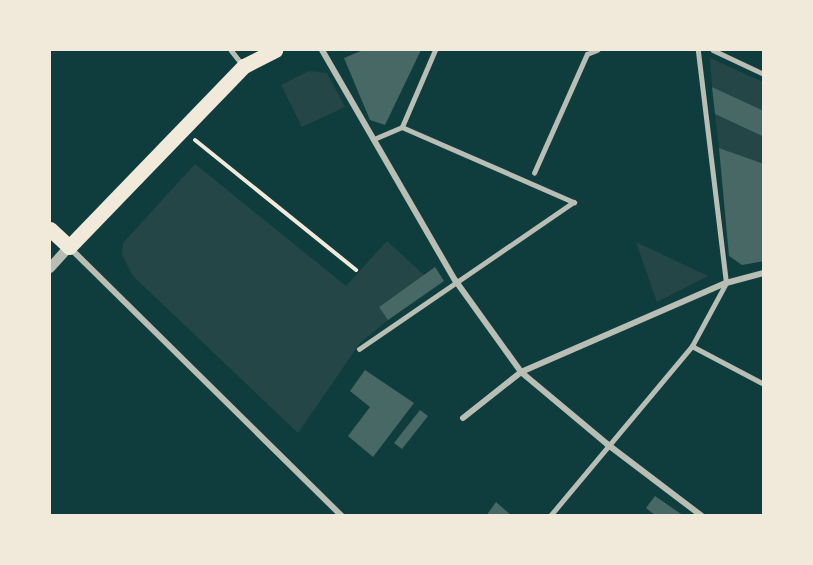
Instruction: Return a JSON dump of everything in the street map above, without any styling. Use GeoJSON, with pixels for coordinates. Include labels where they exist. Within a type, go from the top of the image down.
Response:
{"type":"FeatureCollection","features":[{"type":"Feature","properties":{"kind":"main road"},"geometry":{"type":"LineString","coordinates":[[50,229],[69,246],[244,66],[275,50]]}},
{"type":"Feature","properties":{"kind":"street"},"geometry":{"type":"LineString","coordinates":[[322,50],[455,280],[521,372],[606,444],[702,516]]}},
{"type":"Feature","properties":{"kind":"street"},"geometry":{"type":"LineString","coordinates":[[50,268],[69,246],[342,516]]}},
{"type":"Feature","properties":{"kind":"street"},"geometry":{"type":"LineString","coordinates":[[463,418],[521,372],[726,283],[764,273]]}},
{"type":"Feature","properties":{"kind":"lane"},"geometry":{"type":"LineString","coordinates":[[231,50],[244,66]]}},
{"type":"Feature","properties":{"kind":"lane"},"geometry":{"type":"LineString","coordinates":[[374,139],[402,127],[435,50]]}},
{"type":"Feature","properties":{"kind":"lane"},"geometry":{"type":"LineString","coordinates":[[534,173],[587,54],[597,50]]}},
{"type":"Feature","properties":{"kind":"lane"},"geometry":{"type":"LineString","coordinates":[[550,516],[606,444],[692,346],[726,283],[698,50]]}},
{"type":"Feature","properties":{"kind":"lane"},"geometry":{"type":"LineString","coordinates":[[713,50],[764,74]]}},
{"type":"Feature","properties":{"kind":"lane"},"geometry":{"type":"LineString","coordinates":[[359,349],[455,280],[574,202],[402,127]]}},
{"type":"Feature","properties":{"kind":"lane"},"geometry":{"type":"LineString","coordinates":[[692,346],[764,384]]}},
{"type":"Feature","properties":{"kind":"path"},"geometry":{"type":"LineString","coordinates":[[181,129],[356,270]]}},
{"type":"Feature","properties":{"kind":"shaded area"},"geometry":{"type":"Polygon","coordinates":[[[710,58],[763,82],[763,111],[712,87],[710,58]]]}},
{"type":"Feature","properties":{"kind":"shaded area"},"geometry":{"type":"Polygon","coordinates":[[[309,71],[327,73],[345,107],[302,127],[281,85],[309,71]]]}},
{"type":"Feature","properties":{"kind":"shaded area"},"geometry":{"type":"Polygon","coordinates":[[[715,114],[763,137],[763,164],[719,148],[715,114]]]}},
{"type":"Feature","properties":{"kind":"shaded area"},"geometry":{"type":"Polygon","coordinates":[[[195,164],[346,286],[387,241],[424,275],[379,307],[388,320],[360,343],[298,433],[133,276],[122,255],[123,243],[195,164]]]}},
{"type":"Feature","properties":{"kind":"shaded area"},"geometry":{"type":"Polygon","coordinates":[[[636,242],[708,276],[657,302],[636,242]]]}},
{"type":"Feature","properties":{"kind":"building"},"geometry":{"type":"Polygon","coordinates":[[[363,50],[421,50],[385,125],[370,120],[344,58],[363,50]]]}},
{"type":"Feature","properties":{"kind":"building"},"geometry":{"type":"Polygon","coordinates":[[[712,87],[764,111],[764,137],[715,114],[712,87]]]}},
{"type":"Feature","properties":{"kind":"building"},"geometry":{"type":"Polygon","coordinates":[[[719,148],[764,164],[764,261],[742,265],[729,256],[719,148]]]}},
{"type":"Feature","properties":{"kind":"building"},"geometry":{"type":"Polygon","coordinates":[[[435,267],[444,281],[388,320],[379,307],[435,267]]]}},
{"type":"Feature","properties":{"kind":"building"},"geometry":{"type":"Polygon","coordinates":[[[365,370],[414,403],[373,457],[348,436],[370,407],[350,391],[365,370]]]}},
{"type":"Feature","properties":{"kind":"building"},"geometry":{"type":"Polygon","coordinates":[[[420,410],[428,416],[402,449],[394,443],[420,410]]]}},
{"type":"Feature","properties":{"kind":"building"},"geometry":{"type":"Polygon","coordinates":[[[655,496],[684,516],[656,516],[646,508],[655,496]]]}},
{"type":"Feature","properties":{"kind":"building"},"geometry":{"type":"Polygon","coordinates":[[[496,502],[512,516],[486,516],[496,502]]]}}]}
